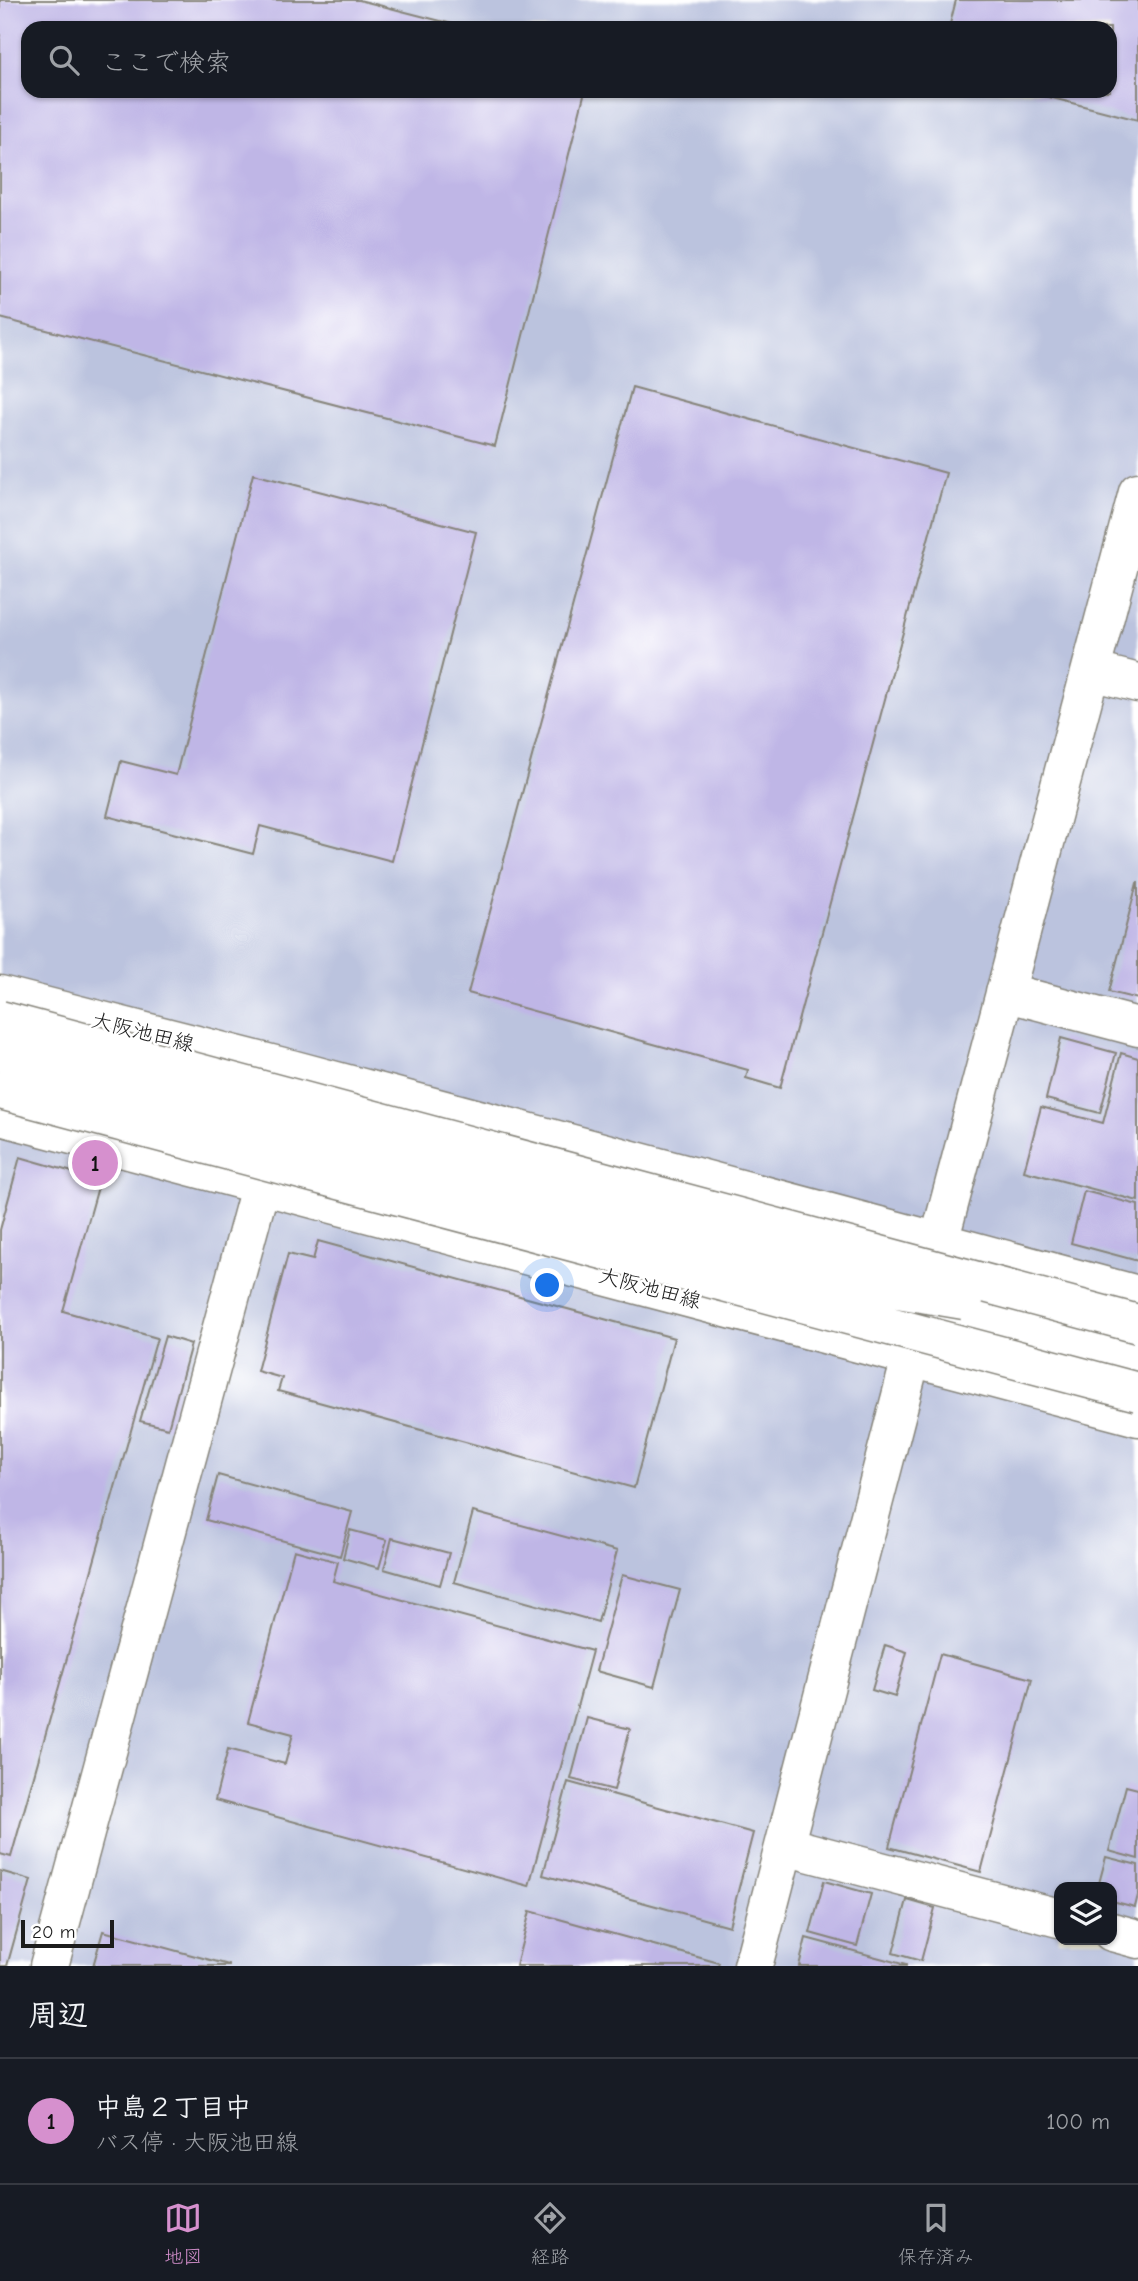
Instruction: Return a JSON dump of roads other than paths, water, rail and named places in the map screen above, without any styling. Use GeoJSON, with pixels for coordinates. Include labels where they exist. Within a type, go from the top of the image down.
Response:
{"type":"FeatureCollection","features":[{"type":"Feature","properties":{"kind":"main road"},"geometry":{"type":"LineString","coordinates":[[754,1966],[939,1242],[1138,492]]}},
{"type":"Feature","properties":{"kind":"main road"},"geometry":{"type":"LineString","coordinates":[[1090,671],[1138,683]]}},
{"type":"Feature","properties":{"kind":"main road"},"geometry":{"type":"LineString","coordinates":[[1005,992],[1138,1027]]}},
{"type":"Feature","properties":{"kind":"main road","name":"大阪池田線"},"geometry":{"type":"LineString","coordinates":[[0,995],[291,1069],[1138,1294]]}},
{"type":"Feature","properties":{"kind":"main road"},"geometry":{"type":"LineString","coordinates":[[0,1020],[1138,1324]]}},
{"type":"Feature","properties":{"kind":"main road"},"geometry":{"type":"LineString","coordinates":[[0,1052],[886,1287],[1138,1329]]}},
{"type":"Feature","properties":{"kind":"main road"},"geometry":{"type":"LineString","coordinates":[[49,1966],[291,1069]]}},
{"type":"Feature","properties":{"kind":"main road"},"geometry":{"type":"LineString","coordinates":[[0,1090],[1138,1392]]}},
{"type":"Feature","properties":{"kind":"main road","name":"大阪池田線"},"geometry":{"type":"LineString","coordinates":[[0,1115],[1138,1417]]}},
{"type":"Feature","properties":{"kind":"main road"},"geometry":{"type":"LineString","coordinates":[[924,1301],[1138,1361]]}},
{"type":"Feature","properties":{"kind":"main road"},"geometry":{"type":"LineString","coordinates":[[785,1846],[1054,1918]]}},
{"type":"Feature","properties":{"kind":"main road"},"geometry":{"type":"LineString","coordinates":[[1117,1933],[1138,1939]]}},
{"type":"Feature","properties":{"kind":"place","name":"中島２丁目中"},"geometry":{"type":"Point","coordinates":[95,1163]}}]}
